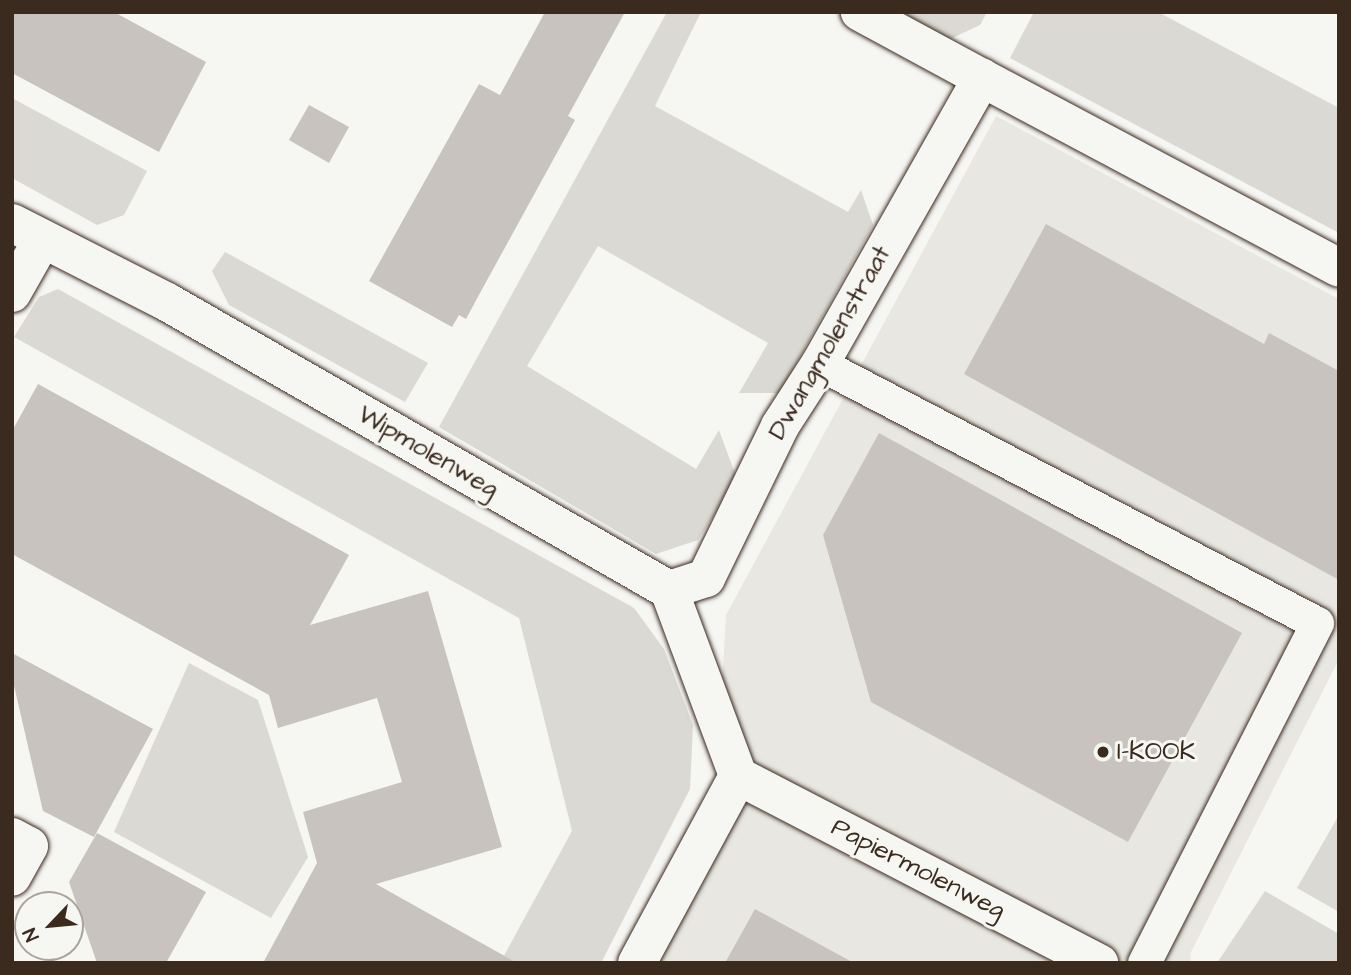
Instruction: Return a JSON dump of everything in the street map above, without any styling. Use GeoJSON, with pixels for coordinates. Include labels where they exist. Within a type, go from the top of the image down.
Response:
{"type":"FeatureCollection","features":[{"type":"Feature","properties":{"kind":"street"},"geometry":{"type":"LineString","coordinates":[[860,12],[1339,268]]}},
{"type":"Feature","properties":{"kind":"street","name":"Dwangmolenstraat"},"geometry":{"type":"LineString","coordinates":[[669,590],[706,578],[780,426],[820,364],[982,78]]}},
{"type":"Feature","properties":{"kind":"street"},"geometry":{"type":"LineString","coordinates":[[12,293],[27,232]]}},
{"type":"Feature","properties":{"kind":"street","name":"Wipmolenweg"},"geometry":{"type":"LineString","coordinates":[[27,232],[167,302],[669,590]]}},
{"type":"Feature","properties":{"kind":"street"},"geometry":{"type":"LineString","coordinates":[[636,963],[738,776],[669,590]]}},
{"type":"Feature","properties":{"kind":"street","name":"Papiermolenweg"},"geometry":{"type":"LineString","coordinates":[[738,776],[1099,963]]}},
{"type":"Feature","properties":{"kind":"street"},"geometry":{"type":"LineString","coordinates":[[12,837],[29,846],[12,877]]}},
{"type":"Feature","properties":{"kind":"lane"},"geometry":{"type":"LineString","coordinates":[[820,364],[1317,623],[1144,963]]}},
{"type":"Feature","properties":{"kind":"shaded area"},"geometry":{"type":"Polygon","coordinates":[[[667,12],[701,12],[655,106],[848,212],[861,190],[873,225],[780,393],[739,393],[768,343],[598,246],[527,366],[696,469],[719,430],[737,479],[698,540],[656,554],[439,427],[667,12]]]}},
{"type":"Feature","properties":{"kind":"shaded area"},"geometry":{"type":"Polygon","coordinates":[[[892,12],[987,12],[980,25],[946,41],[892,12]]]}},
{"type":"Feature","properties":{"kind":"shaded area"},"geometry":{"type":"Polygon","coordinates":[[[1034,12],[1158,12],[1339,108],[1339,233],[1010,58],[1034,12]]]}},
{"type":"Feature","properties":{"kind":"shaded area"},"geometry":{"type":"Polygon","coordinates":[[[12,98],[147,171],[124,215],[97,225],[12,178],[12,98]]]}},
{"type":"Feature","properties":{"kind":"shaded area"},"geometry":{"type":"Polygon","coordinates":[[[996,116],[1339,299],[1339,659],[1190,954],[1191,963],[620,963],[716,787],[726,615],[996,116]]]}},
{"type":"Feature","properties":{"kind":"shaded area"},"geometry":{"type":"Polygon","coordinates":[[[225,252],[428,363],[405,402],[229,305],[212,271],[225,252]]]}},
{"type":"Feature","properties":{"kind":"shaded area"},"geometry":{"type":"Polygon","coordinates":[[[58,289],[634,608],[664,649],[693,725],[690,789],[601,963],[500,963],[572,831],[519,618],[14,337],[39,297],[58,289]]]}},
{"type":"Feature","properties":{"kind":"shaded area"},"geometry":{"type":"Polygon","coordinates":[[[189,663],[258,700],[308,857],[271,918],[114,832],[189,663]]]}},
{"type":"Feature","properties":{"kind":"shaded area"},"geometry":{"type":"Polygon","coordinates":[[[1339,815],[1339,912],[1297,888],[1339,815]]]}},
{"type":"Feature","properties":{"kind":"shaded area"},"geometry":{"type":"Polygon","coordinates":[[[1265,891],[1339,934],[1339,963],[1217,963],[1265,891]]]}},
{"type":"Feature","properties":{"kind":"building"},"geometry":{"type":"Polygon","coordinates":[[[12,12],[114,12],[206,62],[159,152],[12,73],[12,12]]]}},
{"type":"Feature","properties":{"kind":"building"},"geometry":{"type":"Polygon","coordinates":[[[545,12],[625,12],[568,116],[575,120],[466,319],[459,315],[452,327],[369,281],[479,84],[500,95],[545,12]]]}},
{"type":"Feature","properties":{"kind":"building"},"geometry":{"type":"Polygon","coordinates":[[[309,105],[349,127],[329,163],[289,140],[309,105]]]}},
{"type":"Feature","properties":{"kind":"building"},"geometry":{"type":"Polygon","coordinates":[[[1046,224],[1264,344],[1269,333],[1339,371],[1339,580],[964,374],[1046,224]]]}},
{"type":"Feature","properties":{"kind":"building"},"geometry":{"type":"Polygon","coordinates":[[[38,384],[349,555],[310,625],[428,591],[502,847],[376,884],[517,963],[263,963],[317,863],[303,812],[402,782],[377,698],[278,728],[269,695],[12,554],[12,431],[38,384]]]}},
{"type":"Feature","properties":{"kind":"building"},"geometry":{"type":"Polygon","coordinates":[[[879,433],[1242,633],[1128,842],[871,702],[823,535],[879,433]]]}},
{"type":"Feature","properties":{"kind":"building"},"geometry":{"type":"Polygon","coordinates":[[[12,653],[153,729],[94,837],[43,811],[12,677],[12,653]]]}},
{"type":"Feature","properties":{"kind":"building"},"geometry":{"type":"Polygon","coordinates":[[[97,833],[206,892],[166,963],[97,963],[84,925],[84,891],[72,891],[69,882],[97,833]]]}},
{"type":"Feature","properties":{"kind":"building"},"geometry":{"type":"Polygon","coordinates":[[[755,909],[854,963],[725,963],[755,909]]]}},
{"type":"Feature","properties":{"kind":"place","name":"I-KOOK"},"geometry":{"type":"Point","coordinates":[1103,752]}}]}
